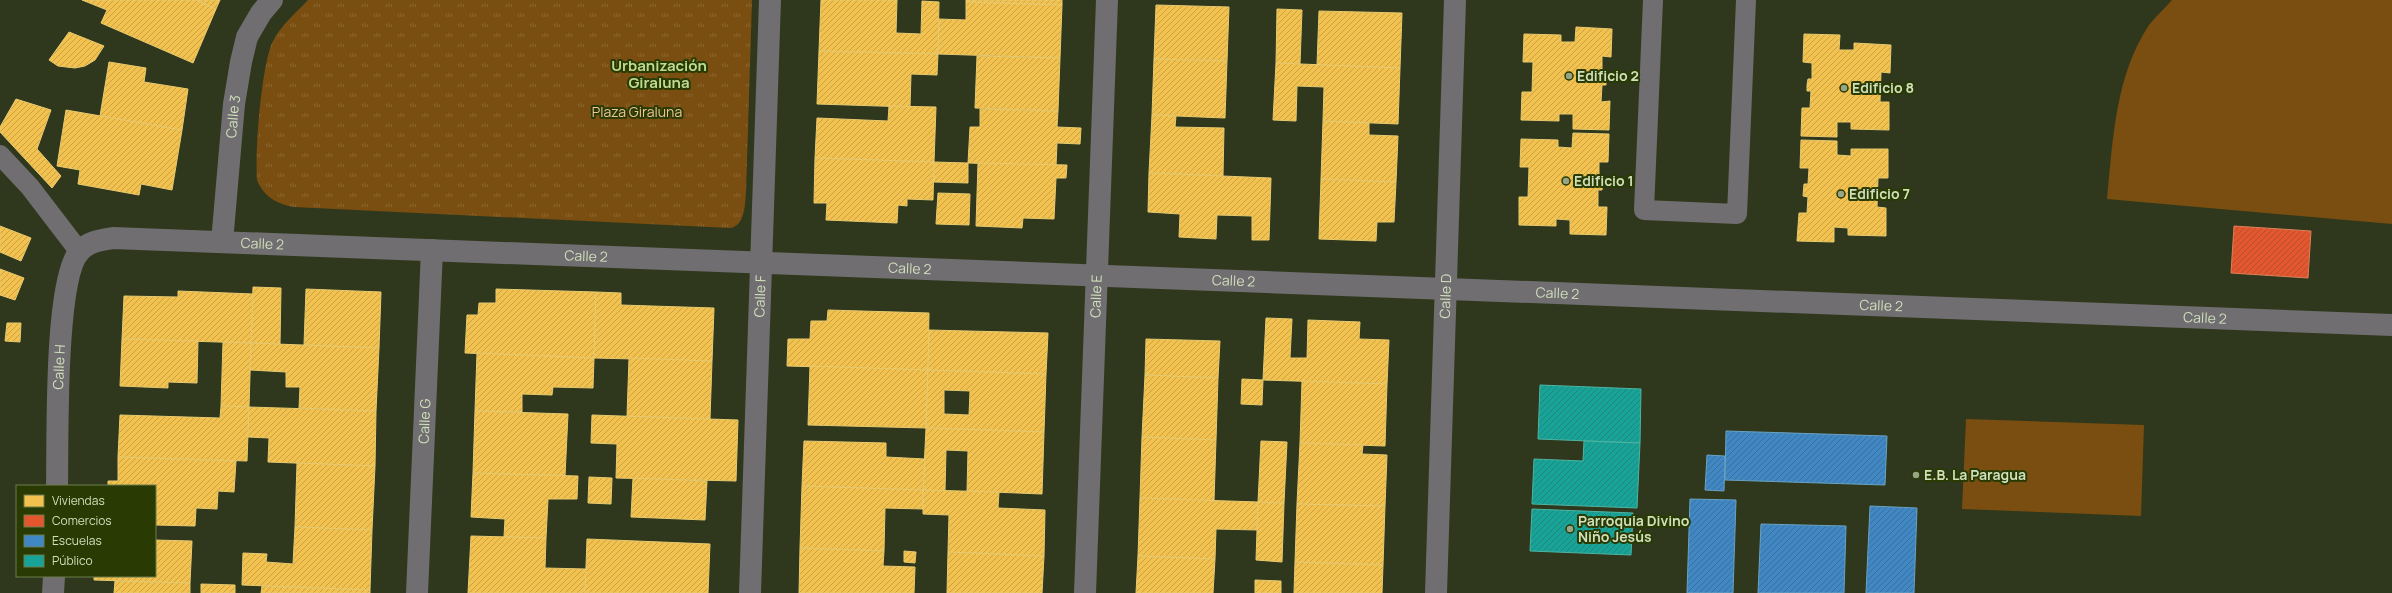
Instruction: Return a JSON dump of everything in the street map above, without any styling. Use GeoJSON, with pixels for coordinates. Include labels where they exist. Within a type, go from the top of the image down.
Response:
{"type":"FeatureCollection","features":[{"type":"Feature","properties":{"kind":"street","name":"Calle 3"},"geometry":{"type":"LineString","coordinates":[[222,242],[234,104],[241,62],[247,38],[260,13],[272,0]]}},
{"type":"Feature","properties":{"kind":"street","name":"Calle F"},"geometry":{"type":"LineString","coordinates":[[750,593],[770,0]]}},
{"type":"Feature","properties":{"kind":"street","name":"Calle E"},"geometry":{"type":"LineString","coordinates":[[1085,593],[1107,0]]}},
{"type":"Feature","properties":{"kind":"street","name":"Calle D"},"geometry":{"type":"LineString","coordinates":[[1436,593],[1455,0]]}},
{"type":"Feature","properties":{"kind":"street","name":"Calle 2"},"geometry":{"type":"LineString","coordinates":[[79,251],[88,244],[113,238],[2392,325]]}},
{"type":"Feature","properties":{"kind":"street","name":"Calle G"},"geometry":{"type":"LineString","coordinates":[[417,593],[432,250]]}},
{"type":"Feature","properties":{"kind":"street","name":"Calle H"},"geometry":{"type":"LineString","coordinates":[[57,485],[62,317],[69,269],[79,251]]}},
{"type":"Feature","properties":{"kind":"street"},"geometry":{"type":"LineString","coordinates":[[53,593],[54,577]]}},
{"type":"Feature","properties":{"kind":"lane"},"geometry":{"type":"LineString","coordinates":[[1653,0],[1644,210],[1737,214],[1746,0]]}},
{"type":"Feature","properties":{"kind":"lane"},"geometry":{"type":"LineString","coordinates":[[0,155],[30,188],[79,251]]}},
{"type":"Feature","properties":{"kind":"green space","name":"Plaza Giraluna"},"geometry":{"type":"Polygon","coordinates":[[[308,0],[752,0],[746,192],[743,214],[739,223],[730,228],[294,207],[277,202],[263,191],[257,180],[258,131],[262,90],[268,55],[275,37],[284,25],[308,0]]]}},
{"type":"Feature","properties":{"kind":"green space"},"geometry":{"type":"Polygon","coordinates":[[[2172,0],[2392,0],[2392,224],[2107,199],[2114,131],[2122,87],[2129,65],[2149,25],[2172,0]]]}},
{"type":"Feature","properties":{"kind":"green space"},"geometry":{"type":"Polygon","coordinates":[[[1966,419],[2144,425],[2141,516],[1962,509],[1966,419]]]}},
{"type":"Feature","properties":{"kind":"building: Viviendas"},"geometry":{"type":"Polygon","coordinates":[[[82,0],[196,0],[216,9],[193,63],[101,23],[107,10],[82,0]]]}},
{"type":"Feature","properties":{"kind":"building: Viviendas"},"geometry":{"type":"Polygon","coordinates":[[[196,0],[220,0],[216,9],[196,0]]]}},
{"type":"Feature","properties":{"kind":"building: Viviendas"},"geometry":{"type":"Polygon","coordinates":[[[821,0],[897,0],[896,33],[921,34],[922,1],[939,2],[938,54],[819,51],[821,0]]]}},
{"type":"Feature","properties":{"kind":"building: Viviendas"},"geometry":{"type":"Polygon","coordinates":[[[966,0],[1062,0],[1062,5],[966,2],[966,0]]]}},
{"type":"Feature","properties":{"kind":"building: Viviendas"},"geometry":{"type":"Polygon","coordinates":[[[966,2],[1062,5],[1060,58],[938,54],[939,19],[966,20],[966,2]]]}},
{"type":"Feature","properties":{"kind":"building: Viviendas"},"geometry":{"type":"Polygon","coordinates":[[[1156,5],[1229,7],[1227,61],[1154,59],[1156,5]]]}},
{"type":"Feature","properties":{"kind":"building: Viviendas"},"geometry":{"type":"Polygon","coordinates":[[[1277,9],[1302,10],[1300,64],[1276,63],[1277,9]]]}},
{"type":"Feature","properties":{"kind":"building: Viviendas"},"geometry":{"type":"Polygon","coordinates":[[[1319,11],[1402,13],[1400,68],[1317,65],[1319,11]]]}},
{"type":"Feature","properties":{"kind":"building: Viviendas","name":"Edificio 2"},"geometry":{"type":"Polygon","coordinates":[[[1576,27],[1612,29],[1611,57],[1602,56],[1602,73],[1606,73],[1606,85],[1602,85],[1601,102],[1610,101],[1609,130],[1573,129],[1573,114],[1559,114],[1559,121],[1521,120],[1522,92],[1532,92],[1533,62],[1523,62],[1524,34],[1561,35],[1561,42],[1575,42],[1576,27]]]}},
{"type":"Feature","properties":{"kind":"building: Viviendas"},"geometry":{"type":"Polygon","coordinates":[[[69,32],[104,46],[95,60],[85,66],[75,68],[58,66],[49,60],[69,32]]]}},
{"type":"Feature","properties":{"kind":"building: Viviendas","name":"Edificio 8"},"geometry":{"type":"Polygon","coordinates":[[[1804,34],[1840,35],[1839,50],[1854,50],[1854,43],[1891,45],[1890,73],[1881,72],[1880,102],[1889,102],[1889,130],[1851,129],[1851,122],[1837,122],[1837,137],[1801,136],[1802,108],[1810,108],[1811,91],[1807,91],[1807,85],[1808,79],[1812,79],[1812,63],[1803,62],[1804,34]]]}},
{"type":"Feature","properties":{"kind":"building: Viviendas"},"geometry":{"type":"Polygon","coordinates":[[[819,51],[938,54],[937,75],[911,74],[910,107],[817,104],[819,51]]]}},
{"type":"Feature","properties":{"kind":"building: Viviendas"},"geometry":{"type":"Polygon","coordinates":[[[977,56],[1060,58],[1058,111],[975,108],[977,56]]]}},
{"type":"Feature","properties":{"kind":"building: Viviendas"},"geometry":{"type":"Polygon","coordinates":[[[1154,59],[1227,61],[1225,118],[1152,115],[1154,59]]]}},
{"type":"Feature","properties":{"kind":"building: Viviendas"},"geometry":{"type":"Polygon","coordinates":[[[109,62],[146,68],[144,82],[188,89],[182,130],[100,116],[109,62]]]}},
{"type":"Feature","properties":{"kind":"building: Viviendas"},"geometry":{"type":"Polygon","coordinates":[[[1276,63],[1400,68],[1398,124],[1323,121],[1324,87],[1297,86],[1296,121],[1273,120],[1276,63]]]}},
{"type":"Feature","properties":{"kind":"building: Viviendas"},"geometry":{"type":"Polygon","coordinates":[[[16,99],[51,110],[37,149],[61,176],[52,188],[0,132],[0,127],[16,99]]]}},
{"type":"Feature","properties":{"kind":"building: Viviendas"},"geometry":{"type":"Polygon","coordinates":[[[889,106],[936,107],[934,162],[815,158],[817,118],[888,121],[889,106]]]}},
{"type":"Feature","properties":{"kind":"building: Viviendas"},"geometry":{"type":"Polygon","coordinates":[[[980,109],[1058,111],[1057,127],[1081,128],[1080,144],[1057,143],[1056,166],[968,163],[970,127],[980,127],[980,109]]]}},
{"type":"Feature","properties":{"kind":"building: Viviendas"},"geometry":{"type":"Polygon","coordinates":[[[66,110],[182,130],[172,190],[141,184],[139,195],[78,184],[80,170],[57,166],[66,110]]]}},
{"type":"Feature","properties":{"kind":"building: Viviendas"},"geometry":{"type":"Polygon","coordinates":[[[1152,115],[1176,116],[1175,127],[1224,128],[1223,176],[1149,173],[1152,115]]]}},
{"type":"Feature","properties":{"kind":"building: Viviendas"},"geometry":{"type":"Polygon","coordinates":[[[1323,121],[1369,123],[1369,135],[1398,136],[1396,182],[1321,179],[1323,121]]]}},
{"type":"Feature","properties":{"kind":"building: Viviendas","name":"Edificio 1"},"geometry":{"type":"Polygon","coordinates":[[[1573,133],[1609,134],[1608,162],[1599,162],[1599,178],[1603,178],[1602,190],[1598,190],[1598,207],[1607,207],[1606,235],[1570,234],[1570,220],[1556,219],[1556,226],[1519,225],[1519,197],[1528,197],[1529,167],[1520,167],[1521,139],[1558,140],[1558,147],[1572,148],[1573,133]]]}},
{"type":"Feature","properties":{"kind":"building: Viviendas","name":"Edificio 7"},"geometry":{"type":"Polygon","coordinates":[[[1801,140],[1837,141],[1837,155],[1851,156],[1851,149],[1888,149],[1888,178],[1878,178],[1877,207],[1886,208],[1886,236],[1848,235],[1848,228],[1834,227],[1834,242],[1797,241],[1799,213],[1807,213],[1808,197],[1803,196],[1804,184],[1808,184],[1809,168],[1800,168],[1801,140]]]}},
{"type":"Feature","properties":{"kind":"building: Viviendas"},"geometry":{"type":"Polygon","coordinates":[[[815,158],[934,162],[933,200],[907,199],[907,206],[898,205],[897,223],[826,220],[827,203],[814,203],[815,158]]]}},
{"type":"Feature","properties":{"kind":"building: Viviendas"},"geometry":{"type":"Polygon","coordinates":[[[934,162],[968,163],[968,183],[934,182],[934,162]]]}},
{"type":"Feature","properties":{"kind":"building: Viviendas"},"geometry":{"type":"Polygon","coordinates":[[[978,163],[1067,165],[1066,178],[1056,178],[1054,219],[1023,218],[1022,228],[976,226],[978,163]]]}},
{"type":"Feature","properties":{"kind":"building: Viviendas"},"geometry":{"type":"Polygon","coordinates":[[[1149,173],[1271,178],[1269,240],[1252,240],[1252,216],[1217,215],[1216,239],[1179,237],[1180,214],[1148,212],[1149,173]]]}},
{"type":"Feature","properties":{"kind":"building: Viviendas"},"geometry":{"type":"Polygon","coordinates":[[[1321,179],[1396,182],[1394,222],[1377,222],[1376,241],[1319,239],[1321,179]]]}},
{"type":"Feature","properties":{"kind":"building: Viviendas"},"geometry":{"type":"Polygon","coordinates":[[[938,193],[970,194],[969,225],[936,224],[938,193]]]}},
{"type":"Feature","properties":{"kind":"building: Viviendas"},"geometry":{"type":"Polygon","coordinates":[[[0,226],[31,238],[21,261],[0,252],[0,226]]]}},
{"type":"Feature","properties":{"kind":"building: Viviendas"},"geometry":{"type":"Polygon","coordinates":[[[0,269],[24,278],[15,300],[0,295],[0,269]]]}},
{"type":"Feature","properties":{"kind":"building: Viviendas"},"geometry":{"type":"Polygon","coordinates":[[[253,287],[281,288],[280,344],[251,343],[253,287]]]}},
{"type":"Feature","properties":{"kind":"building: Viviendas"},"geometry":{"type":"Polygon","coordinates":[[[306,289],[381,292],[379,348],[304,345],[306,289]]]}},
{"type":"Feature","properties":{"kind":"building: Viviendas"},"geometry":{"type":"Polygon","coordinates":[[[496,289],[596,292],[594,358],[465,353],[467,315],[478,315],[479,303],[496,303],[496,289]]]}},
{"type":"Feature","properties":{"kind":"building: Viviendas"},"geometry":{"type":"Polygon","coordinates":[[[178,291],[253,294],[251,343],[122,339],[124,296],[178,297],[178,291]]]}},
{"type":"Feature","properties":{"kind":"building: Viviendas"},"geometry":{"type":"Polygon","coordinates":[[[596,292],[621,293],[621,305],[714,308],[712,361],[594,358],[596,292]]]}},
{"type":"Feature","properties":{"kind":"building: Viviendas"},"geometry":{"type":"Polygon","coordinates":[[[828,310],[929,313],[928,370],[787,366],[788,339],[810,339],[811,321],[827,321],[828,310]]]}},
{"type":"Feature","properties":{"kind":"building: Viviendas"},"geometry":{"type":"Polygon","coordinates":[[[1266,318],[1292,319],[1290,358],[1307,358],[1308,320],[1360,322],[1359,339],[1389,340],[1387,384],[1263,380],[1266,318]]]}},
{"type":"Feature","properties":{"kind":"building: Viviendas"},"geometry":{"type":"Polygon","coordinates":[[[7,323],[21,323],[20,342],[5,341],[7,323]]]}},
{"type":"Feature","properties":{"kind":"building: Viviendas"},"geometry":{"type":"Polygon","coordinates":[[[929,330],[1048,333],[1046,374],[928,370],[929,330]]]}},
{"type":"Feature","properties":{"kind":"building: Viviendas"},"geometry":{"type":"Polygon","coordinates":[[[122,339],[198,341],[197,383],[168,382],[168,388],[120,386],[122,339]]]}},
{"type":"Feature","properties":{"kind":"building: Viviendas"},"geometry":{"type":"Polygon","coordinates":[[[1146,339],[1220,341],[1218,378],[1145,375],[1146,339]]]}},
{"type":"Feature","properties":{"kind":"building: Viviendas"},"geometry":{"type":"Polygon","coordinates":[[[223,342],[251,343],[249,407],[221,406],[223,342]]]}},
{"type":"Feature","properties":{"kind":"building: Viviendas"},"geometry":{"type":"Polygon","coordinates":[[[251,343],[379,348],[376,411],[299,408],[300,387],[286,387],[286,372],[250,370],[251,343]]]}},
{"type":"Feature","properties":{"kind":"building: Viviendas"},"geometry":{"type":"Polygon","coordinates":[[[477,353],[594,358],[593,388],[553,387],[552,395],[522,394],[522,412],[475,411],[477,353]]]}},
{"type":"Feature","properties":{"kind":"building: Viviendas"},"geometry":{"type":"Polygon","coordinates":[[[629,358],[712,361],[710,419],[627,416],[629,358]]]}},
{"type":"Feature","properties":{"kind":"building: Viviendas"},"geometry":{"type":"Polygon","coordinates":[[[810,366],[928,370],[926,428],[808,425],[810,366]]]}},
{"type":"Feature","properties":{"kind":"building: Viviendas"},"geometry":{"type":"Polygon","coordinates":[[[928,370],[1046,374],[1044,432],[926,428],[928,370]],[[944,390],[944,414],[969,415],[970,391],[944,390]]]}},
{"type":"Feature","properties":{"kind":"building: Viviendas"},"geometry":{"type":"Polygon","coordinates":[[[1145,375],[1218,378],[1216,440],[1142,437],[1145,375]]]}},
{"type":"Feature","properties":{"kind":"building: Viviendas"},"geometry":{"type":"Polygon","coordinates":[[[1242,379],[1263,380],[1262,405],[1241,404],[1242,379]]]}},
{"type":"Feature","properties":{"kind":"building: Viviendas"},"geometry":{"type":"Polygon","coordinates":[[[1302,381],[1387,384],[1385,446],[1300,443],[1302,381]]]}},
{"type":"Feature","properties":{"kind":"building: Viviendas"},"geometry":{"type":"Polygon","coordinates":[[[221,406],[249,407],[247,461],[118,457],[120,415],[220,418],[221,406]]]}},
{"type":"Feature","properties":{"kind":"building: Viviendas"},"geometry":{"type":"Polygon","coordinates":[[[249,407],[376,411],[375,466],[268,462],[269,438],[248,437],[249,407]]]}},
{"type":"Feature","properties":{"kind":"building: Viviendas"},"geometry":{"type":"Polygon","coordinates":[[[475,411],[568,414],[565,476],[473,473],[475,411]]]}},
{"type":"Feature","properties":{"kind":"building: Viviendas"},"geometry":{"type":"Polygon","coordinates":[[[592,415],[738,420],[736,481],[616,478],[617,444],[591,443],[592,415]]]}},
{"type":"Feature","properties":{"kind":"building: Viviendas"},"geometry":{"type":"Polygon","coordinates":[[[926,428],[1044,432],[1042,494],[967,491],[968,451],[946,450],[945,491],[923,490],[926,428]]]}},
{"type":"Feature","properties":{"kind":"building: Viviendas"},"geometry":{"type":"Polygon","coordinates":[[[1142,437],[1216,440],[1214,501],[1140,498],[1142,437]]]}},
{"type":"Feature","properties":{"kind":"building: Viviendas"},"geometry":{"type":"Polygon","coordinates":[[[804,441],[886,443],[886,457],[925,459],[923,490],[802,486],[804,441]]]}},
{"type":"Feature","properties":{"kind":"building: Viviendas"},"geometry":{"type":"Polygon","coordinates":[[[1261,441],[1287,442],[1284,503],[1258,502],[1261,441]]]}},
{"type":"Feature","properties":{"kind":"building: Viviendas"},"geometry":{"type":"Polygon","coordinates":[[[1300,443],[1363,445],[1362,454],[1387,455],[1385,506],[1297,504],[1300,443]]]}},
{"type":"Feature","properties":{"kind":"building: Viviendas"},"geometry":{"type":"Polygon","coordinates":[[[118,457],[236,461],[234,492],[218,491],[217,509],[196,508],[195,526],[156,525],[156,485],[108,485],[108,481],[118,481],[118,457]]]}},
{"type":"Feature","properties":{"kind":"building: Viviendas"},"geometry":{"type":"Polygon","coordinates":[[[297,463],[375,466],[372,530],[295,527],[297,463]]]}},
{"type":"Feature","properties":{"kind":"building: Viviendas"},"geometry":{"type":"Polygon","coordinates":[[[473,473],[578,476],[577,499],[548,499],[546,538],[504,537],[505,519],[471,517],[473,473]]]}},
{"type":"Feature","properties":{"kind":"building: Viviendas"},"geometry":{"type":"Polygon","coordinates":[[[589,477],[612,478],[611,504],[588,503],[589,477]]]}},
{"type":"Feature","properties":{"kind":"building: Viviendas"},"geometry":{"type":"Polygon","coordinates":[[[633,478],[707,481],[705,520],[631,517],[633,478]]]}},
{"type":"Feature","properties":{"kind":"building: Viviendas"},"geometry":{"type":"Polygon","coordinates":[[[802,486],[923,490],[923,509],[885,508],[884,551],[800,548],[802,486]]]}},
{"type":"Feature","properties":{"kind":"building: Viviendas"},"geometry":{"type":"Polygon","coordinates":[[[923,490],[999,492],[998,508],[1045,510],[1044,556],[948,552],[949,515],[923,514],[923,490]]]}},
{"type":"Feature","properties":{"kind":"building: Viviendas"},"geometry":{"type":"Polygon","coordinates":[[[1140,498],[1258,502],[1257,530],[1216,529],[1215,559],[1138,556],[1140,498]]]}},
{"type":"Feature","properties":{"kind":"building: Viviendas"},"geometry":{"type":"Polygon","coordinates":[[[1258,502],[1284,503],[1282,562],[1256,560],[1258,502]]]}},
{"type":"Feature","properties":{"kind":"building: Viviendas"},"geometry":{"type":"Polygon","coordinates":[[[1297,504],[1385,506],[1383,565],[1295,562],[1297,504]]]}},
{"type":"Feature","properties":{"kind":"building: Viviendas"},"geometry":{"type":"Polygon","coordinates":[[[295,527],[372,530],[370,590],[242,585],[243,553],[267,554],[266,562],[293,564],[295,527]]]}},
{"type":"Feature","properties":{"kind":"building: Viviendas"},"geometry":{"type":"Polygon","coordinates":[[[471,536],[546,538],[545,568],[586,569],[585,593],[468,593],[471,536]]]}},
{"type":"Feature","properties":{"kind":"building: Viviendas"},"geometry":{"type":"Polygon","coordinates":[[[587,539],[710,544],[708,593],[585,593],[587,539]]]}},
{"type":"Feature","properties":{"kind":"building: Viviendas"},"geometry":{"type":"Polygon","coordinates":[[[156,540],[192,541],[190,583],[94,580],[94,577],[156,577],[156,540]]]}},
{"type":"Feature","properties":{"kind":"building: Viviendas"},"geometry":{"type":"Polygon","coordinates":[[[800,548],[884,551],[883,566],[915,567],[914,593],[799,593],[800,548]]]}},
{"type":"Feature","properties":{"kind":"building: Viviendas"},"geometry":{"type":"Polygon","coordinates":[[[904,551],[916,552],[915,563],[904,562],[904,551]]]}},
{"type":"Feature","properties":{"kind":"building: Viviendas"},"geometry":{"type":"Polygon","coordinates":[[[948,552],[1044,556],[1042,593],[947,593],[948,552]]]}},
{"type":"Feature","properties":{"kind":"building: Viviendas"},"geometry":{"type":"Polygon","coordinates":[[[1138,556],[1215,559],[1213,593],[1136,593],[1138,556]]]}},
{"type":"Feature","properties":{"kind":"building: Viviendas"},"geometry":{"type":"Polygon","coordinates":[[[1295,562],[1383,565],[1382,593],[1294,593],[1295,562]]]}},
{"type":"Feature","properties":{"kind":"building: Viviendas"},"geometry":{"type":"Polygon","coordinates":[[[1255,580],[1281,581],[1281,593],[1255,593],[1255,580]]]}},
{"type":"Feature","properties":{"kind":"building: Viviendas"},"geometry":{"type":"Polygon","coordinates":[[[115,581],[190,583],[190,593],[114,593],[115,581]]]}},
{"type":"Feature","properties":{"kind":"building: Viviendas"},"geometry":{"type":"Polygon","coordinates":[[[201,584],[235,585],[235,593],[201,593],[201,584]]]}},
{"type":"Feature","properties":{"kind":"building: Viviendas"},"geometry":{"type":"Polygon","coordinates":[[[262,586],[370,590],[370,593],[261,593],[262,586]]]}},
{"type":"Feature","properties":{"kind":"building: Comercios"},"geometry":{"type":"Polygon","coordinates":[[[2234,226],[2311,231],[2308,278],[2231,273],[2234,226]]]}},
{"type":"Feature","properties":{"kind":"building: Escuelas"},"geometry":{"type":"Polygon","coordinates":[[[1726,431],[1887,436],[1885,485],[1725,480],[1726,431]]]}},
{"type":"Feature","properties":{"kind":"building: Escuelas"},"geometry":{"type":"Polygon","coordinates":[[[1707,455],[1725,456],[1724,491],[1705,490],[1707,455]]]}},
{"type":"Feature","properties":{"kind":"building: Escuelas"},"geometry":{"type":"Polygon","coordinates":[[[1690,499],[1736,500],[1733,593],[1687,593],[1690,499]]]}},
{"type":"Feature","properties":{"kind":"building: Escuelas"},"geometry":{"type":"Polygon","coordinates":[[[1870,506],[1917,508],[1914,593],[1866,593],[1870,506]]]}},
{"type":"Feature","properties":{"kind":"building: Escuelas"},"geometry":{"type":"Polygon","coordinates":[[[1761,524],[1846,526],[1844,593],[1758,593],[1761,524]]]}},
{"type":"Feature","properties":{"kind":"building: Público"},"geometry":{"type":"Polygon","coordinates":[[[1540,385],[1641,389],[1640,443],[1538,439],[1540,385]]]}},
{"type":"Feature","properties":{"kind":"building: Público"},"geometry":{"type":"Polygon","coordinates":[[[1584,441],[1640,443],[1637,508],[1532,504],[1534,459],[1583,461],[1584,441]]]}},
{"type":"Feature","properties":{"kind":"building: Público"},"geometry":{"type":"Polygon","coordinates":[[[1532,509],[1633,513],[1631,555],[1530,551],[1532,509]]]}},
{"type":"Feature","properties":{"kind":"place","name":"Edificio 2"},"geometry":{"type":"Point","coordinates":[1569,76]}},
{"type":"Feature","properties":{"kind":"place","name":"Edificio 8"},"geometry":{"type":"Point","coordinates":[1844,88]}},
{"type":"Feature","properties":{"kind":"place","name":"Edificio 1"},"geometry":{"type":"Point","coordinates":[1566,181]}},
{"type":"Feature","properties":{"kind":"place","name":"Edificio 7"},"geometry":{"type":"Point","coordinates":[1841,194]}},
{"type":"Feature","properties":{"kind":"place","name":"E.B. La Paragua"},"geometry":{"type":"Point","coordinates":[1916,475]}},
{"type":"Feature","properties":{"kind":"place","name":"Parroquia Divino Niño Jesús"},"geometry":{"type":"Point","coordinates":[1570,529]}},
{"type":"Feature","properties":{"kind":"district","name":"Urbanización Giraluna"},"geometry":{"type":"Point","coordinates":[659,74]}}]}
